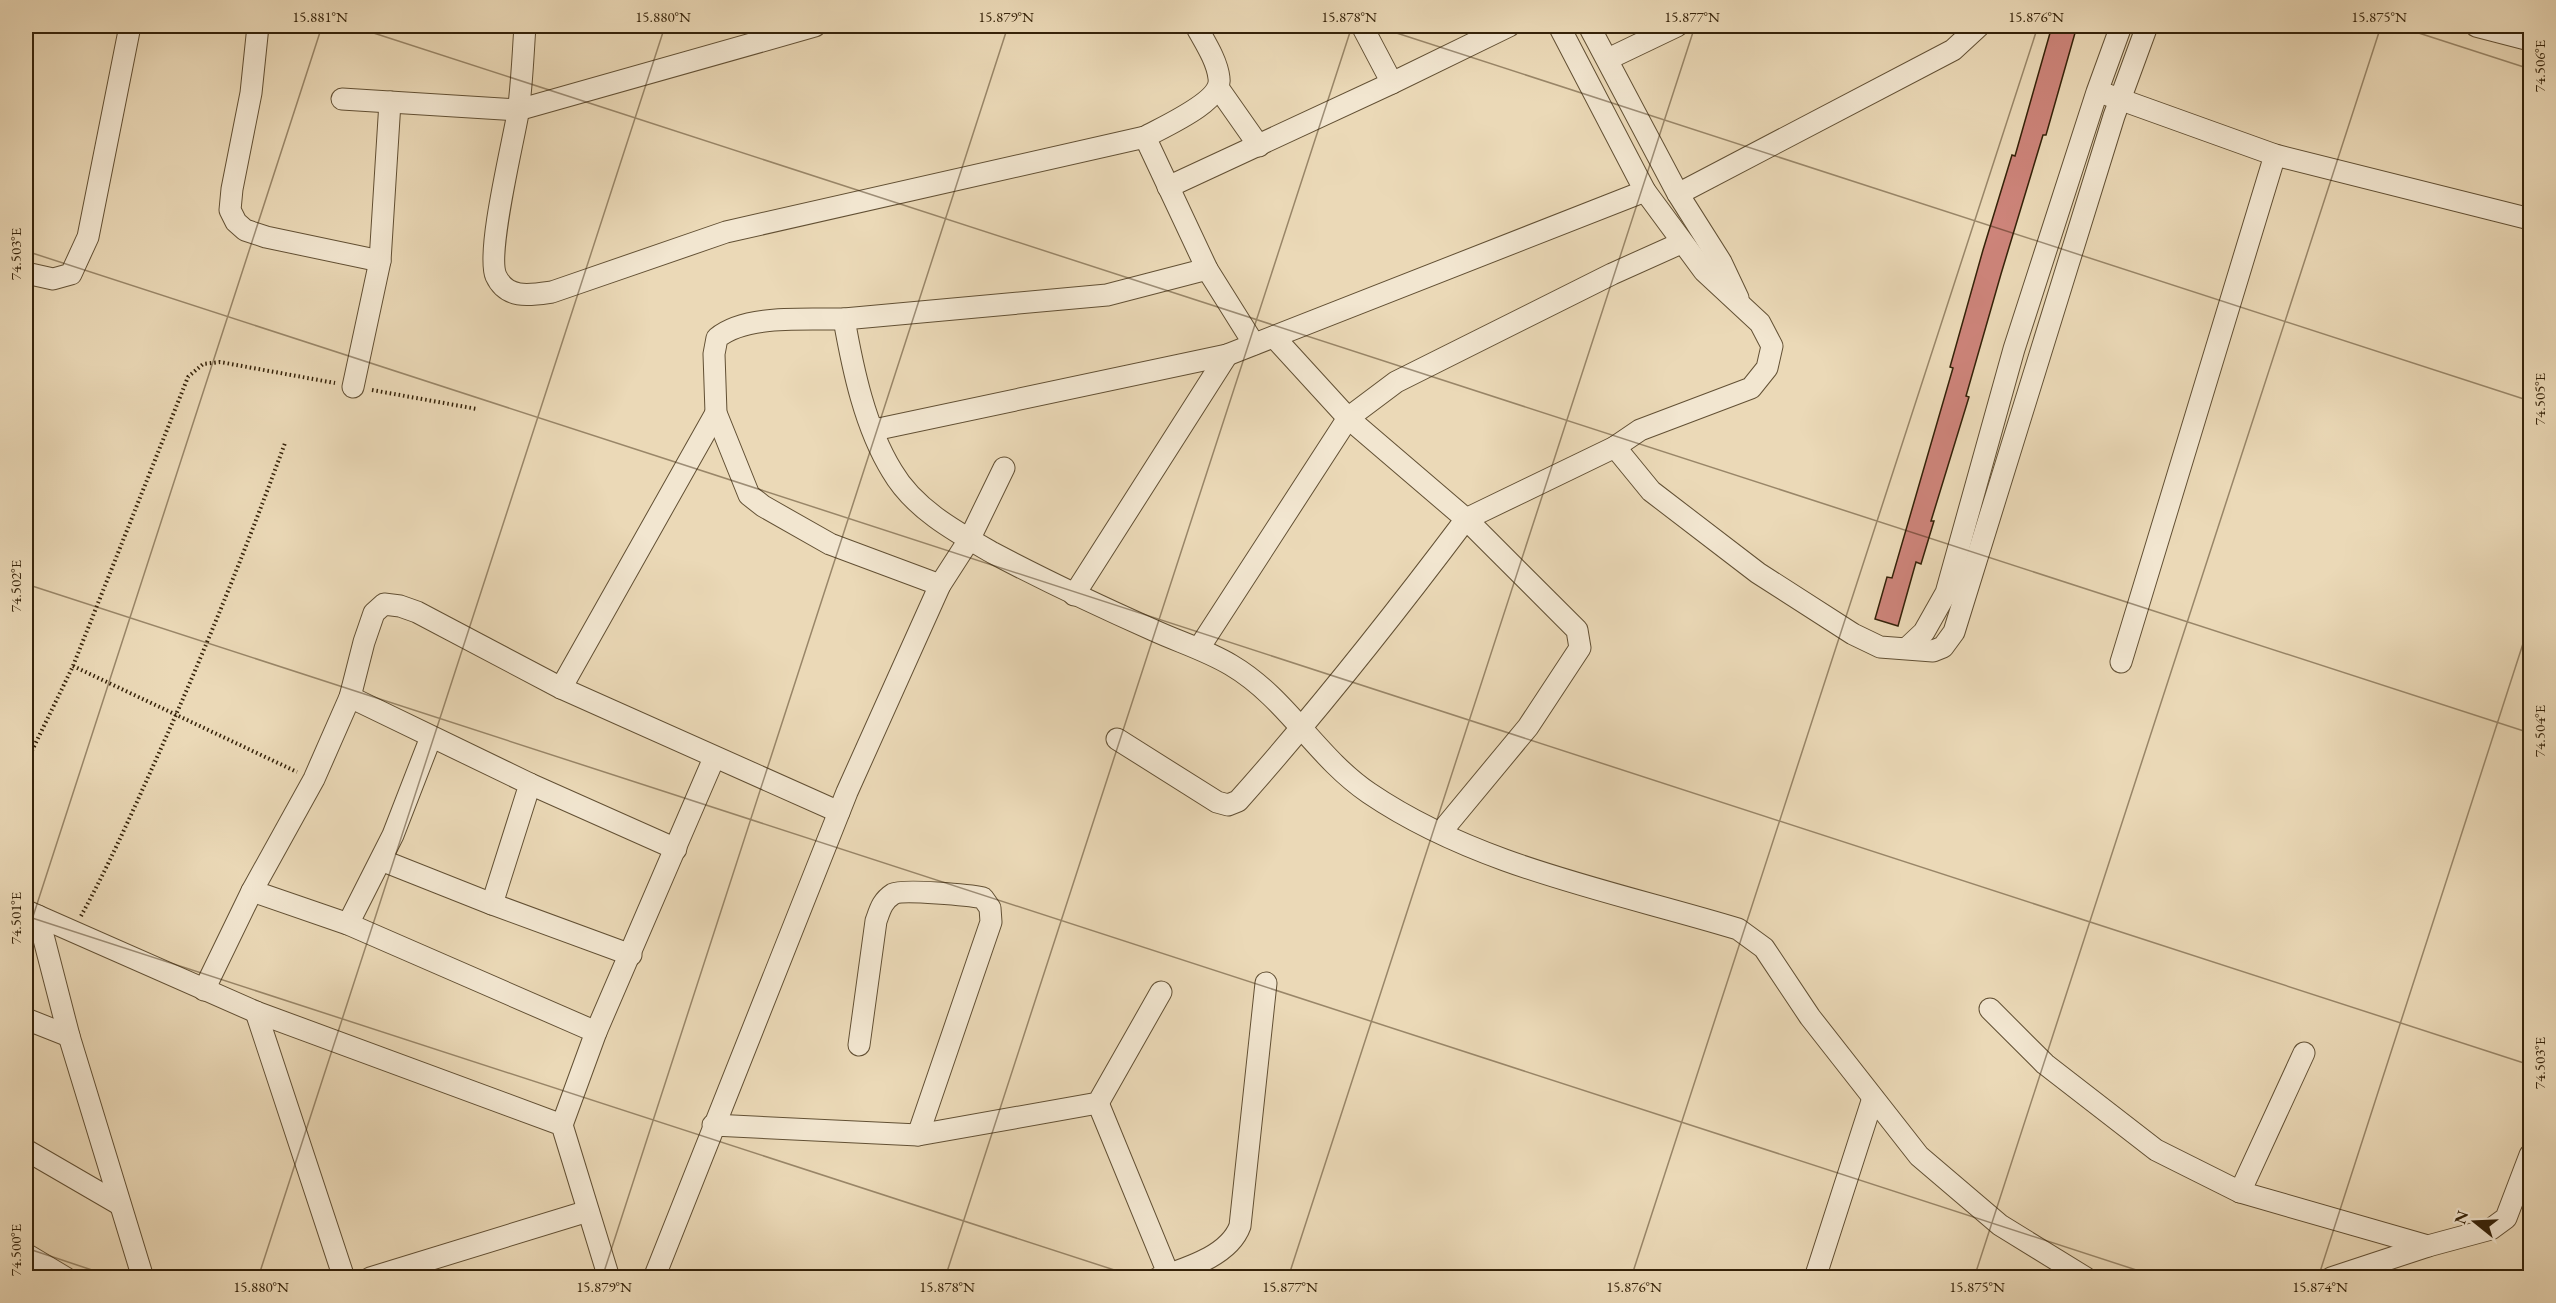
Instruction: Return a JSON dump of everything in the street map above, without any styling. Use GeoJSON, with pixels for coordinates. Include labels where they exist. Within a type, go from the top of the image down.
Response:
{"type":"FeatureCollection","features":[{"type":"Feature","properties":{"kind":"street"},"geometry":{"type":"LineString","coordinates":[[26,273],[53,279],[71,274],[88,237],[130,26]]}},
{"type":"Feature","properties":{"kind":"street"},"geometry":{"type":"LineString","coordinates":[[258,26],[251,93],[232,189],[230,210],[236,222],[245,230],[266,237],[380,261]]}},
{"type":"Feature","properties":{"kind":"street"},"geometry":{"type":"LineString","coordinates":[[525,26],[518,110],[494,248],[495,275],[506,290],[523,296],[552,292],[726,232],[1145,137],[1207,101],[1219,88],[1220,77],[1196,26]]}},
{"type":"Feature","properties":{"kind":"street"},"geometry":{"type":"LineString","coordinates":[[342,99],[518,110],[815,26]]}},
{"type":"Feature","properties":{"kind":"street"},"geometry":{"type":"LineString","coordinates":[[1362,26],[1392,83]]}},
{"type":"Feature","properties":{"kind":"street"},"geometry":{"type":"LineString","coordinates":[[1168,187],[1509,26]]}},
{"type":"Feature","properties":{"kind":"street"},"geometry":{"type":"LineString","coordinates":[[1116,740],[1217,802],[1228,805],[1239,801],[1302,729],[1389,622],[1466,519],[1614,447],[1640,430],[1751,388],[1767,368],[1772,346],[1760,323],[1704,271],[1681,243],[1645,191],[1559,26]]}},
{"type":"Feature","properties":{"kind":"street"},"geometry":{"type":"LineString","coordinates":[[1589,26],[1678,194],[1721,262],[1743,309]]}},
{"type":"Feature","properties":{"kind":"street"},"geometry":{"type":"LineString","coordinates":[[1608,59],[1677,26]]}},
{"type":"Feature","properties":{"kind":"street"},"geometry":{"type":"LineString","coordinates":[[1678,194],[1953,50],[1979,26]]}},
{"type":"Feature","properties":{"kind":"street"},"geometry":{"type":"LineString","coordinates":[[1907,648],[1924,632],[1946,593],[2014,350],[2097,92],[2121,26]]}},
{"type":"Feature","properties":{"kind":"street"},"geometry":{"type":"LineString","coordinates":[[1614,447],[1651,491],[1758,573],[1853,634],[1880,647],[1933,651],[1943,647],[1954,632],[2121,100],[2147,26]]}},
{"type":"Feature","properties":{"kind":"street"},"geometry":{"type":"LineString","coordinates":[[2476,26],[2530,40]]}},
{"type":"Feature","properties":{"kind":"street"},"geometry":{"type":"LineString","coordinates":[[1219,88],[1259,146]]}},
{"type":"Feature","properties":{"kind":"street"},"geometry":{"type":"LineString","coordinates":[[2097,92],[2275,155],[2530,219]]}},
{"type":"Feature","properties":{"kind":"street"},"geometry":{"type":"LineString","coordinates":[[353,387],[380,261],[390,102]]}},
{"type":"Feature","properties":{"kind":"street"},"geometry":{"type":"LineString","coordinates":[[1145,137],[1207,269],[1264,340],[1348,418],[1466,519],[1577,630],[1580,648],[1528,727],[1441,832]]}},
{"type":"Feature","properties":{"kind":"street"},"geometry":{"type":"LineString","coordinates":[[2121,662],[2275,155]]}},
{"type":"Feature","properties":{"kind":"street"},"geometry":{"type":"LineString","coordinates":[[874,430],[1227,355],[1645,191]]}},
{"type":"Feature","properties":{"kind":"street"},"geometry":{"type":"LineString","coordinates":[[1200,648],[1348,418],[1396,382],[1681,243]]}},
{"type":"Feature","properties":{"kind":"street"},"geometry":{"type":"LineString","coordinates":[[940,585],[830,544],[763,506],[749,495],[716,412],[717,338],[729,327],[751,323],[844,319],[1107,295],[1207,269]]}},
{"type":"Feature","properties":{"kind":"street"},"geometry":{"type":"LineString","coordinates":[[844,319],[850,351],[874,430],[892,472],[911,495],[934,517],[969,540],[1074,595],[1166,636],[1200,648],[1233,666],[1268,690],[1340,771],[1371,794],[1462,844],[1523,867],[1738,929],[1752,937],[1764,948],[1810,1017],[1919,1156],[2000,1225],[2086,1278]]}},
{"type":"Feature","properties":{"kind":"street"},"geometry":{"type":"LineString","coordinates":[[1074,595],[1227,355]]}},
{"type":"Feature","properties":{"kind":"street"},"geometry":{"type":"LineString","coordinates":[[561,688],[716,412]]}},
{"type":"Feature","properties":{"kind":"street"},"geometry":{"type":"LineString","coordinates":[[654,1278],[839,812],[940,585],[969,540],[1004,468]]}},
{"type":"Feature","properties":{"kind":"street"},"geometry":{"type":"LineString","coordinates":[[204,990],[252,891],[314,779],[350,697],[374,613],[384,604],[400,606],[417,612],[561,688],[839,812]]}},
{"type":"Feature","properties":{"kind":"street"},"geometry":{"type":"LineString","coordinates":[[350,697],[530,784],[676,849]]}},
{"type":"Feature","properties":{"kind":"street"},"geometry":{"type":"LineString","coordinates":[[348,924],[381,860],[431,737]]}},
{"type":"Feature","properties":{"kind":"street"},"geometry":{"type":"LineString","coordinates":[[609,1278],[562,1125],[596,1032],[714,758]]}},
{"type":"Feature","properties":{"kind":"street"},"geometry":{"type":"LineString","coordinates":[[492,904],[530,784]]}},
{"type":"Feature","properties":{"kind":"street"},"geometry":{"type":"LineString","coordinates":[[381,860],[631,955]]}},
{"type":"Feature","properties":{"kind":"street"},"geometry":{"type":"LineString","coordinates":[[252,891],[348,924],[596,1032]]}},
{"type":"Feature","properties":{"kind":"street"},"geometry":{"type":"LineString","coordinates":[[859,1045],[876,921],[882,903],[896,892],[968,895],[983,898],[990,908],[991,922],[918,1136]]}},
{"type":"Feature","properties":{"kind":"street"},"geometry":{"type":"LineString","coordinates":[[32,913],[256,1012],[562,1125]]}},
{"type":"Feature","properties":{"kind":"street"},"geometry":{"type":"LineString","coordinates":[[32,913],[143,1278]]}},
{"type":"Feature","properties":{"kind":"street"},"geometry":{"type":"LineString","coordinates":[[1098,1103],[1166,1276],[1226,1248],[1235,1238],[1240,1226],[1266,983]]}},
{"type":"Feature","properties":{"kind":"street"},"geometry":{"type":"LineString","coordinates":[[1098,1103],[1161,992]]}},
{"type":"Feature","properties":{"kind":"street"},"geometry":{"type":"LineString","coordinates":[[1990,1009],[2045,1064],[2157,1150],[2240,1192],[2428,1246]]}},
{"type":"Feature","properties":{"kind":"street"},"geometry":{"type":"LineString","coordinates":[[256,1012],[344,1278]]}},
{"type":"Feature","properties":{"kind":"street"},"geometry":{"type":"LineString","coordinates":[[26,1018],[69,1036]]}},
{"type":"Feature","properties":{"kind":"street"},"geometry":{"type":"LineString","coordinates":[[2240,1192],[2304,1053]]}},
{"type":"Feature","properties":{"kind":"street"},"geometry":{"type":"LineString","coordinates":[[1815,1278],[1873,1098]]}},
{"type":"Feature","properties":{"kind":"street"},"geometry":{"type":"LineString","coordinates":[[713,1125],[918,1136],[1098,1103]]}},
{"type":"Feature","properties":{"kind":"street"},"geometry":{"type":"LineString","coordinates":[[26,1150],[119,1204]]}},
{"type":"Feature","properties":{"kind":"street"},"geometry":{"type":"LineString","coordinates":[[2331,1278],[2428,1246],[2491,1229],[2506,1218],[2530,1155]]}},
{"type":"Feature","properties":{"kind":"street"},"geometry":{"type":"LineString","coordinates":[[370,1278],[588,1211]]}},
{"type":"Feature","properties":{"kind":"street"},"geometry":{"type":"LineString","coordinates":[[26,1254],[66,1278]]}},
{"type":"Feature","properties":{"kind":"path"},"geometry":{"type":"LineString","coordinates":[[26,763],[73,666],[188,377],[203,364],[220,362],[477,409]]}},
{"type":"Feature","properties":{"kind":"path"},"geometry":{"type":"LineString","coordinates":[[72,932],[102,878],[176,716],[246,549],[285,443]]}},
{"type":"Feature","properties":{"kind":"path"},"geometry":{"type":"LineString","coordinates":[[73,666],[314,779]]}},
{"type":"Feature","properties":{"kind":"building"},"geometry":{"type":"Polygon","coordinates":[[[2052,26],[2077,26],[2046,135],[2043,135],[2001,274],[1966,396],[1969,397],[1931,521],[1934,521],[1921,564],[1916,562],[1898,626],[1875,619],[1887,577],[1892,578],[1953,368],[1950,367],[1983,250],[2012,155],[2015,156],[2052,26]]]}}]}
